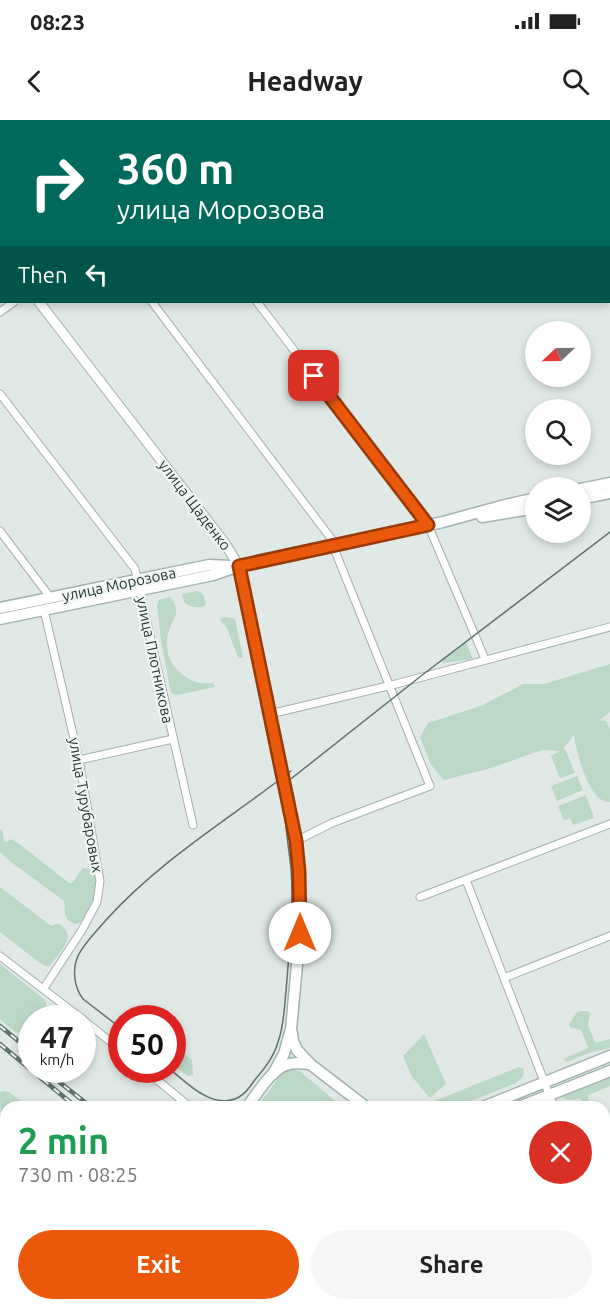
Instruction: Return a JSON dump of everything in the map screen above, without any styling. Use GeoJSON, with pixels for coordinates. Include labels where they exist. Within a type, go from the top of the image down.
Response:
{"type":"FeatureCollection","features":[{"type":"Feature","properties":{"kind":"main road"},"geometry":{"type":"LineString","coordinates":[[591,487],[610,483]]}},
{"type":"Feature","properties":{"kind":"main road"},"geometry":{"type":"LineString","coordinates":[[591,497],[610,494]]}},
{"type":"Feature","properties":{"kind":"main road","name":"улица Морозова"},"geometry":{"type":"LineString","coordinates":[[443,522],[525,500]]}},
{"type":"Feature","properties":{"kind":"main road","name":"улица Морозова"},"geometry":{"type":"LineString","coordinates":[[1,614],[44,610],[139,586],[209,565],[239,566],[443,522],[525,510]]}},
{"type":"Feature","properties":{"kind":"main road","name":"улица Щаденко"},"geometry":{"type":"LineString","coordinates":[[239,566],[296,841],[299,872],[300,933],[291,1029],[284,1054],[273,1074],[253,1101]]}},
{"type":"Feature","properties":{"kind":"main road","name":"улица Морозова"},"geometry":{"type":"LineString","coordinates":[[1,614],[49,598],[139,586]]}},
{"type":"Feature","properties":{"kind":"main road","name":"улица Щаденко"},"geometry":{"type":"LineString","coordinates":[[291,1029],[297,1050],[310,1064],[358,1101]]}},
{"type":"Feature","properties":{"kind":"main road"},"geometry":{"type":"LineString","coordinates":[[498,1101],[610,1056]]}},
{"type":"Feature","properties":{"kind":"main road"},"geometry":{"type":"LineString","coordinates":[[273,1074],[287,1064],[310,1064]]}},
{"type":"Feature","properties":{"kind":"main road"},"geometry":{"type":"LineString","coordinates":[[534,1101],[610,1071]]}},
{"type":"Feature","properties":{"kind":"street"},"geometry":{"type":"LineString","coordinates":[[0,312],[13,303]]}},
{"type":"Feature","properties":{"kind":"street","name":"улица Щаденко"},"geometry":{"type":"LineString","coordinates":[[40,303],[224,542],[239,566]]}},
{"type":"Feature","properties":{"kind":"street"},"geometry":{"type":"LineString","coordinates":[[153,303],[334,545],[430,786],[332,823],[296,841]]}},
{"type":"Feature","properties":{"kind":"street"},"geometry":{"type":"LineString","coordinates":[[258,303],[428,525],[485,659]]}},
{"type":"Feature","properties":{"kind":"street","name":"улица Плотникова"},"geometry":{"type":"LineString","coordinates":[[0,394],[135,569],[193,825]]}},
{"type":"Feature","properties":{"kind":"street"},"geometry":{"type":"LineString","coordinates":[[0,531],[49,598]]}},
{"type":"Feature","properties":{"kind":"street","name":"улица Турубаровых"},"geometry":{"type":"LineString","coordinates":[[44,610],[80,760],[99,869],[97,902],[82,930],[44,988]]}},
{"type":"Feature","properties":{"kind":"street"},"geometry":{"type":"LineString","coordinates":[[270,714],[610,627]]}},
{"type":"Feature","properties":{"kind":"street"},"geometry":{"type":"LineString","coordinates":[[80,760],[173,739]]}},
{"type":"Feature","properties":{"kind":"street"},"geometry":{"type":"LineString","coordinates":[[420,897],[610,824]]}},
{"type":"Feature","properties":{"kind":"street"},"geometry":{"type":"LineString","coordinates":[[466,880],[552,1101]]}},
{"type":"Feature","properties":{"kind":"street"},"geometry":{"type":"LineString","coordinates":[[504,978],[610,936]]}},
{"type":"Feature","properties":{"kind":"street"},"geometry":{"type":"LineString","coordinates":[[0,956],[65,1005]]}},
{"type":"Feature","properties":{"kind":"street"},"geometry":{"type":"LineString","coordinates":[[96,1030],[108,1040]]}},
{"type":"Feature","properties":{"kind":"street"},"geometry":{"type":"LineString","coordinates":[[161,1083],[183,1101]]}},
{"type":"Feature","properties":{"kind":"green space"},"geometry":{"type":"Polygon","coordinates":[[[197,591],[204,596],[206,605],[194,607],[184,602],[182,594],[197,591]]]}},
{"type":"Feature","properties":{"kind":"green space"},"geometry":{"type":"Polygon","coordinates":[[[170,597],[176,612],[167,642],[171,662],[180,673],[189,679],[199,683],[213,683],[215,687],[177,695],[171,693],[157,605],[159,600],[170,597]]]}},
{"type":"Feature","properties":{"kind":"green space"},"geometry":{"type":"Polygon","coordinates":[[[225,617],[235,619],[243,658],[237,655],[228,630],[220,619],[225,617]]]}},
{"type":"Feature","properties":{"kind":"green space"},"geometry":{"type":"Polygon","coordinates":[[[466,641],[473,659],[443,663],[441,659],[466,641]]]}},
{"type":"Feature","properties":{"kind":"green space"},"geometry":{"type":"Polygon","coordinates":[[[610,664],[610,712],[600,720],[606,721],[610,729],[610,802],[596,795],[590,786],[581,764],[574,735],[563,749],[575,773],[560,778],[551,756],[560,751],[542,750],[491,768],[444,780],[431,765],[420,737],[428,723],[483,705],[523,684],[544,684],[610,664]]]}},
{"type":"Feature","properties":{"kind":"green space"},"geometry":{"type":"Polygon","coordinates":[[[577,776],[583,790],[557,801],[551,786],[577,776]]]}},
{"type":"Feature","properties":{"kind":"green space"},"geometry":{"type":"Polygon","coordinates":[[[586,795],[594,818],[573,825],[570,819],[564,820],[558,806],[586,795]]]}},
{"type":"Feature","properties":{"kind":"green space"},"geometry":{"type":"Polygon","coordinates":[[[0,829],[3,832],[4,841],[11,839],[18,843],[69,883],[72,883],[83,868],[92,869],[97,890],[93,904],[80,923],[76,924],[68,920],[64,901],[0,852],[0,829]]]}},
{"type":"Feature","properties":{"kind":"green space"},"geometry":{"type":"Polygon","coordinates":[[[0,887],[51,926],[59,924],[68,934],[66,944],[49,966],[40,963],[0,932],[0,887]]]}},
{"type":"Feature","properties":{"kind":"green space"},"geometry":{"type":"Polygon","coordinates":[[[0,964],[45,1000],[46,1005],[18,1005],[18,1033],[0,1019],[0,964]]]}},
{"type":"Feature","properties":{"kind":"green space"},"geometry":{"type":"Polygon","coordinates":[[[588,1011],[590,1014],[588,1025],[595,1043],[610,1039],[610,1048],[566,1062],[565,1058],[588,1048],[581,1030],[571,1028],[569,1024],[577,1012],[588,1011]]]}},
{"type":"Feature","properties":{"kind":"green space"},"geometry":{"type":"Polygon","coordinates":[[[424,1034],[446,1084],[430,1098],[412,1077],[403,1056],[424,1034]]]}},
{"type":"Feature","properties":{"kind":"green space"},"geometry":{"type":"Polygon","coordinates":[[[186,1055],[192,1060],[193,1075],[186,1075],[186,1055]]]}},
{"type":"Feature","properties":{"kind":"green space"},"geometry":{"type":"Polygon","coordinates":[[[519,1067],[523,1068],[523,1075],[516,1083],[471,1101],[434,1101],[519,1067]]]}},
{"type":"Feature","properties":{"kind":"green space"},"geometry":{"type":"Polygon","coordinates":[[[293,1069],[301,1072],[335,1101],[261,1101],[283,1072],[293,1069]]]}},
{"type":"Feature","properties":{"kind":"green space"},"geometry":{"type":"Polygon","coordinates":[[[610,1075],[610,1086],[588,1095],[589,1101],[579,1098],[570,1100],[561,1096],[610,1075]]]}},
{"type":"Feature","properties":{"kind":"green space"},"geometry":{"type":"Polygon","coordinates":[[[0,1092],[9,1092],[21,1101],[0,1101],[0,1092]]]}},
{"type":"Feature","properties":{"kind":"tram line"},"geometry":{"type":"LineString","coordinates":[[186,1082],[202,1094],[220,1101],[239,1097],[268,1063],[282,1030],[292,914],[291,868],[284,800],[287,782],[421,676],[610,532]]}},
{"type":"Feature","properties":{"kind":"tram line"},"geometry":{"type":"LineString","coordinates":[[108,1018],[83,999],[78,989],[75,967],[84,946],[127,899],[171,860],[291,771]]}},
{"type":"Feature","properties":{"kind":"railway"},"geometry":{"type":"LineString","coordinates":[[0,1026],[18,1041]]}},
{"type":"Feature","properties":{"kind":"railway"},"geometry":{"type":"LineString","coordinates":[[0,1044],[69,1101]]}},
{"type":"Feature","properties":{"kind":"railway"},"geometry":{"type":"LineString","coordinates":[[61,1083],[83,1101]]}},
{"type":"Feature","properties":{"kind":"route"},"geometry":{"type":"LineString","coordinates":[[300,933],[301,912],[296,841],[239,566],[428,525],[314,376]]}}]}
